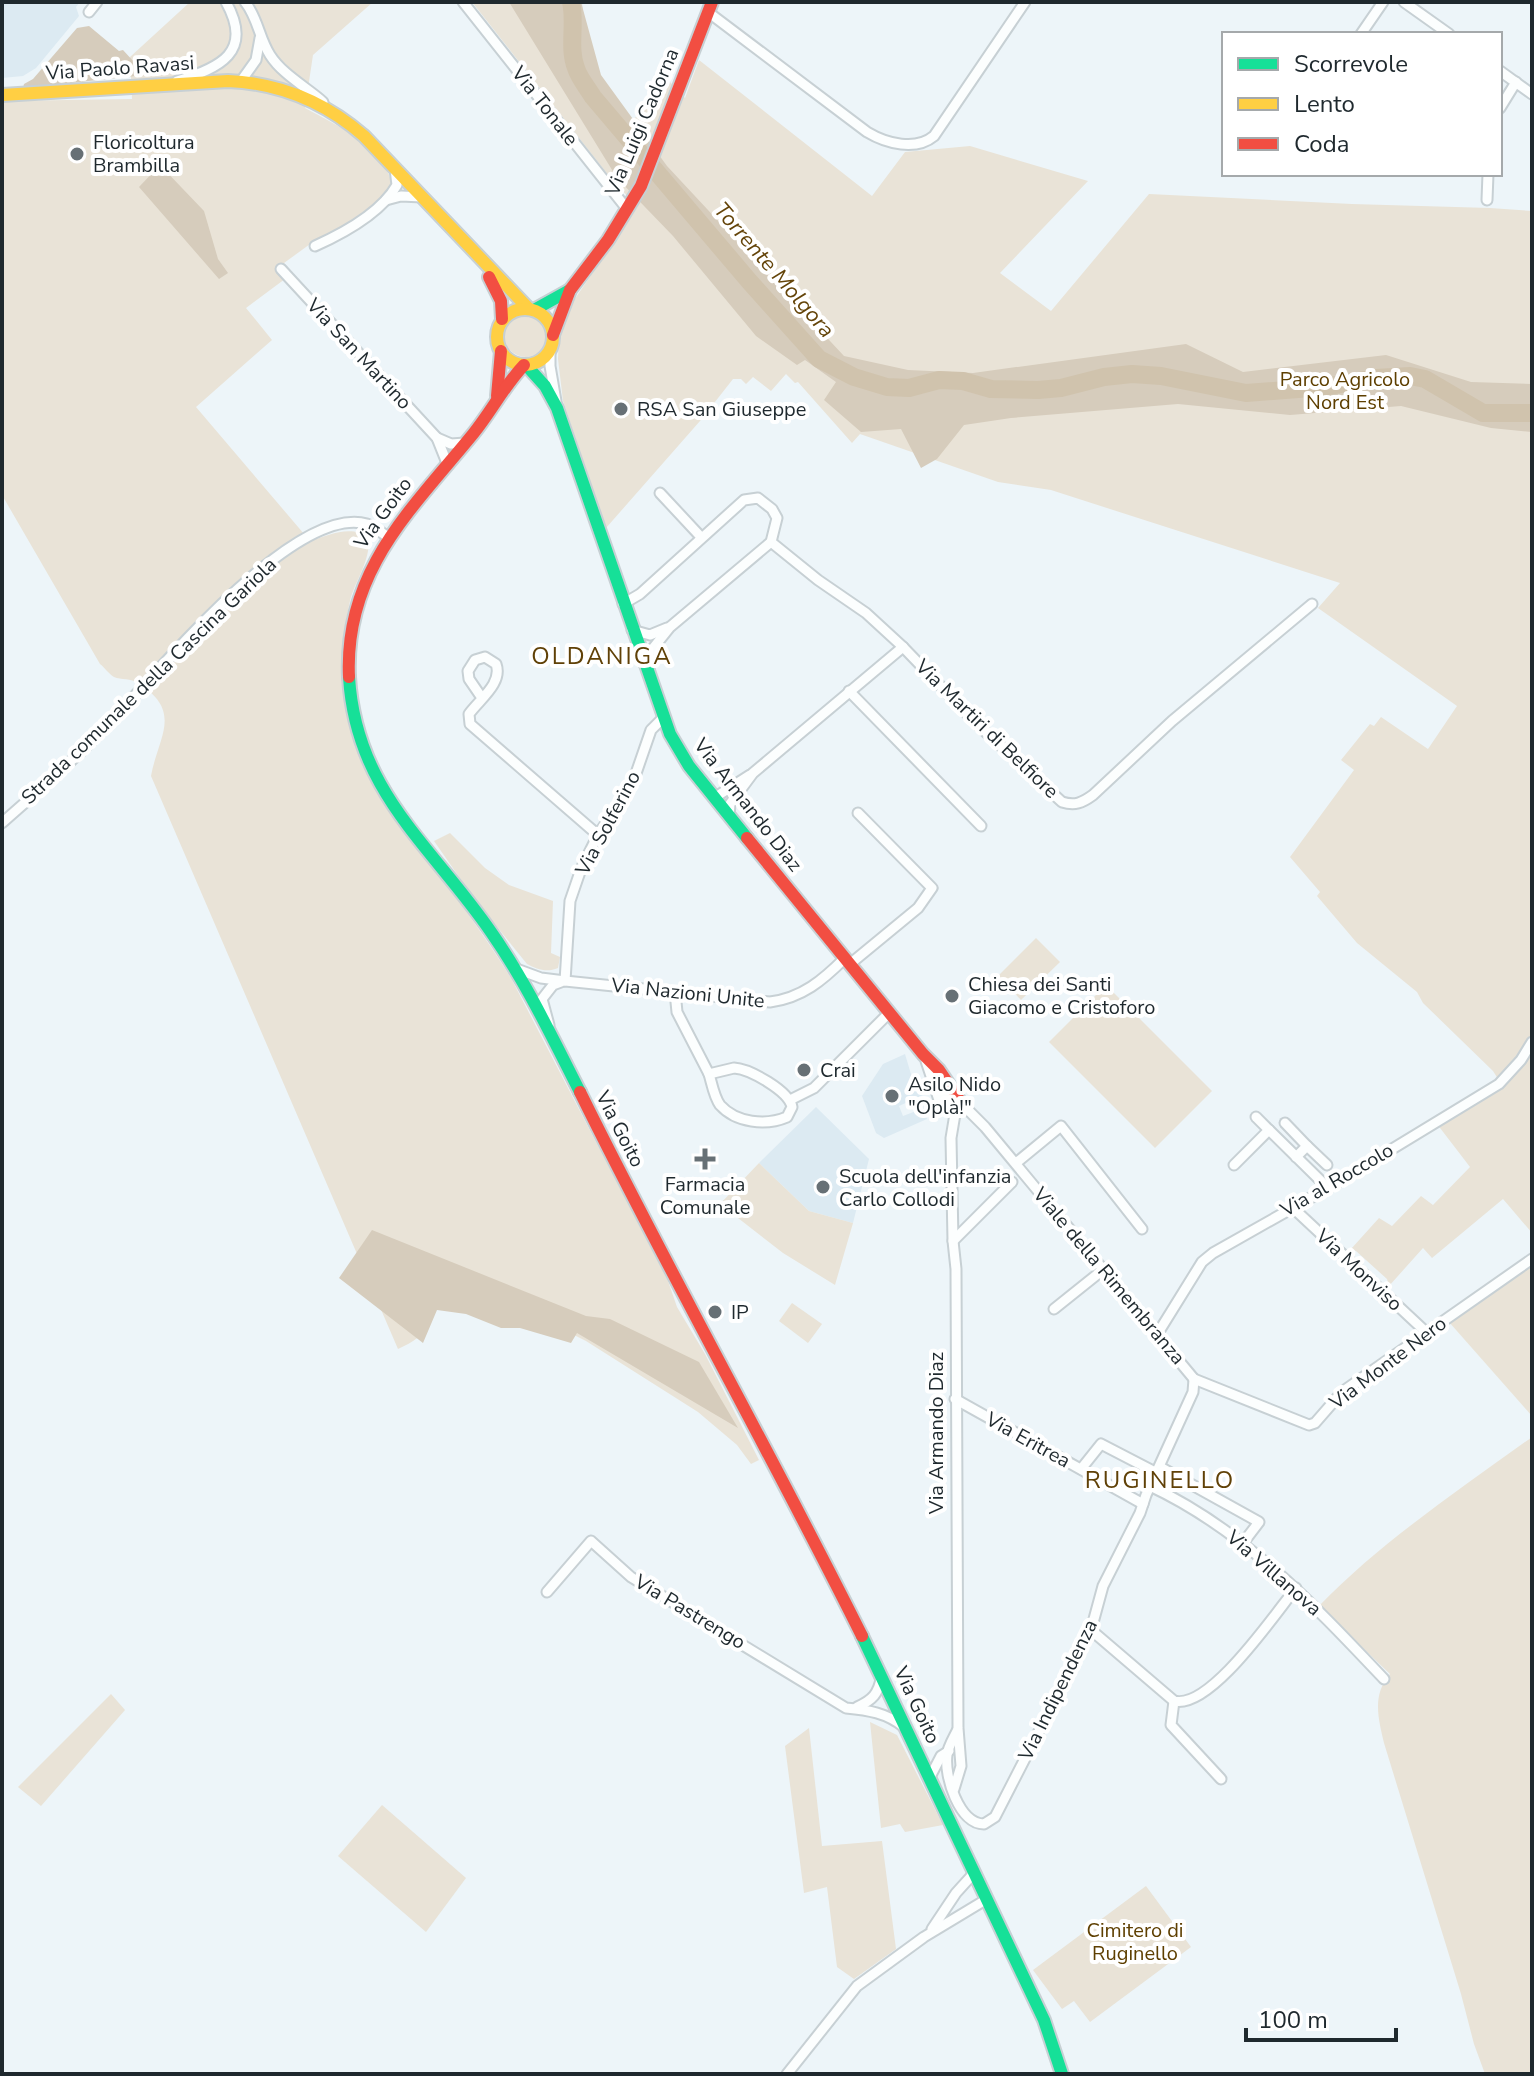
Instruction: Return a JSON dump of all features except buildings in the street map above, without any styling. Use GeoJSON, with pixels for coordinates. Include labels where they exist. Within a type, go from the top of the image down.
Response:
{"type":"FeatureCollection","features":[{"type":"Feature","properties":{"kind":"street"},"geometry":{"type":"LineString","coordinates":[[89,12],[97,2]]}},
{"type":"Feature","properties":{"kind":"street"},"geometry":{"type":"LineString","coordinates":[[157,86],[213,68],[229,55],[235,43],[236,29],[226,2]]}},
{"type":"Feature","properties":{"kind":"street"},"geometry":{"type":"LineString","coordinates":[[245,2],[256,18],[268,53],[278,66],[335,112]]}},
{"type":"Feature","properties":{"kind":"street","name":"Via Tonale"},"geometry":{"type":"LineString","coordinates":[[463,2],[627,209]]}},
{"type":"Feature","properties":{"kind":"street"},"geometry":{"type":"LineString","coordinates":[[710,7],[850,120],[877,138],[915,145],[925,144],[934,136],[1025,2]]}},
{"type":"Feature","properties":{"kind":"street"},"geometry":{"type":"LineString","coordinates":[[1404,2],[1446,32]]}},
{"type":"Feature","properties":{"kind":"street"},"geometry":{"type":"LineString","coordinates":[[1362,32],[1378,4]]}},
{"type":"Feature","properties":{"kind":"street","name":"Via Luigi Cadorna"},"geometry":{"type":"LineString","coordinates":[[553,335],[570,290],[627,209],[647,172],[710,7]]}},
{"type":"Feature","properties":{"kind":"street"},"geometry":{"type":"LineString","coordinates":[[241,81],[256,60],[260,47],[259,31]]}},
{"type":"Feature","properties":{"kind":"street"},"geometry":{"type":"LineString","coordinates":[[1502,72],[1532,94]]}},
{"type":"Feature","properties":{"kind":"street","name":"Via Paolo Ravasi"},"geometry":{"type":"LineString","coordinates":[[2,95],[241,81],[288,92],[335,112],[362,133],[479,260]]}},
{"type":"Feature","properties":{"kind":"street"},"geometry":{"type":"LineString","coordinates":[[1502,105],[1516,82]]}},
{"type":"Feature","properties":{"kind":"street"},"geometry":{"type":"LineString","coordinates":[[315,246],[342,234],[386,200],[397,185],[394,166]]}},
{"type":"Feature","properties":{"kind":"street"},"geometry":{"type":"LineString","coordinates":[[1487,200],[1488,176]]}},
{"type":"Feature","properties":{"kind":"street"},"geometry":{"type":"LineString","coordinates":[[386,200],[409,195],[423,197]]}},
{"type":"Feature","properties":{"kind":"street"},"geometry":{"type":"LineString","coordinates":[[479,260],[531,309],[548,320],[553,335],[550,349],[542,359],[525,365],[511,361],[501,351],[497,335],[502,319],[501,301],[479,260]]}},
{"type":"Feature","properties":{"kind":"street","name":"Via San Martino"},"geometry":{"type":"LineString","coordinates":[[281,269],[437,438],[447,463]]}},
{"type":"Feature","properties":{"kind":"street","name":"Via Luigi Cadorna"},"geometry":{"type":"LineString","coordinates":[[531,309],[570,290]]}},
{"type":"Feature","properties":{"kind":"street"},"geometry":{"type":"LineString","coordinates":[[502,319],[513,311],[531,309]]}},
{"type":"Feature","properties":{"kind":"street","name":"Via Armando Diaz"},"geometry":{"type":"LineString","coordinates":[[550,349],[557,408],[663,718],[689,766],[889,1013],[939,1070],[957,1104],[951,1138],[956,1269],[958,1728],[961,1766],[954,1789]]}},
{"type":"Feature","properties":{"kind":"street","name":"Via Goito"},"geometry":{"type":"LineString","coordinates":[[495,401],[501,351]]}},
{"type":"Feature","properties":{"kind":"street","name":"Via Goito"},"geometry":{"type":"LineString","coordinates":[[525,365],[388,537],[365,575],[351,629],[349,678],[352,712],[362,746],[405,820],[487,926],[551,1037],[672,1277],[796,1505],[882,1676],[1044,2020],[1062,2074]]}},
{"type":"Feature","properties":{"kind":"street","name":"Via Armando Diaz"},"geometry":{"type":"LineString","coordinates":[[525,365],[545,386],[557,408]]}},
{"type":"Feature","properties":{"kind":"street"},"geometry":{"type":"LineString","coordinates":[[437,438],[451,444],[465,443]]}},
{"type":"Feature","properties":{"kind":"street"},"geometry":{"type":"LineString","coordinates":[[660,493],[701,537]]}},
{"type":"Feature","properties":{"kind":"street"},"geometry":{"type":"LineString","coordinates":[[623,604],[640,594],[744,500],[758,498],[777,518],[771,542],[670,627],[650,652],[645,666]]}},
{"type":"Feature","properties":{"kind":"street","name":"Strada comunale della Cascina Gariola"},"geometry":{"type":"LineString","coordinates":[[2,823],[103,730],[216,611],[273,557],[309,536],[346,524],[365,524],[388,537]]}},
{"type":"Feature","properties":{"kind":"street","name":"Via Martiri di Belfiore"},"geometry":{"type":"LineString","coordinates":[[771,542],[866,613],[990,737],[1062,802],[1072,805],[1093,795],[1172,721],[1312,604]]}},
{"type":"Feature","properties":{"kind":"street"},"geometry":{"type":"LineString","coordinates":[[632,630],[650,635],[670,627]]}},
{"type":"Feature","properties":{"kind":"street"},"geometry":{"type":"LineString","coordinates":[[714,798],[753,773],[903,647]]}},
{"type":"Feature","properties":{"kind":"street"},"geometry":{"type":"LineString","coordinates":[[849,691],[981,826]]}},
{"type":"Feature","properties":{"kind":"street"},"geometry":{"type":"LineString","coordinates":[[482,698],[469,714],[470,724],[598,835]]}},
{"type":"Feature","properties":{"kind":"street","name":"Via Solferino"},"geometry":{"type":"LineString","coordinates":[[565,981],[570,901],[581,869],[598,835],[633,782],[651,730],[663,718]]}},
{"type":"Feature","properties":{"kind":"street"},"geometry":{"type":"LineString","coordinates":[[729,816],[730,804],[753,773]]}},
{"type":"Feature","properties":{"kind":"street","name":"Via Nazioni Unite"},"geometry":{"type":"LineString","coordinates":[[513,968],[541,978],[743,1001],[781,1001],[807,991],[918,908],[932,888],[858,813]]}},
{"type":"Feature","properties":{"kind":"street"},"geometry":{"type":"LineString","coordinates":[[551,1037],[542,999],[553,985],[565,981]]}},
{"type":"Feature","properties":{"kind":"street"},"geometry":{"type":"LineString","coordinates":[[675,992],[677,1012],[709,1074],[720,1104],[730,1113],[746,1120],[784,1119],[791,1110],[790,1100],[746,1069],[734,1068],[709,1074]]}},
{"type":"Feature","properties":{"kind":"street"},"geometry":{"type":"LineString","coordinates":[[790,1100],[814,1088],[889,1013]]}},
{"type":"Feature","properties":{"kind":"street","name":"Via al Roccolo"},"geometry":{"type":"LineString","coordinates":[[1158,1333],[1202,1262],[1230,1241],[1328,1188],[1499,1084],[1521,1060],[1532,1042]]}},
{"type":"Feature","properties":{"kind":"street","name":"Via Armando Diaz"},"geometry":{"type":"LineString","coordinates":[[923,1054],[932,1072],[951,1138]]}},
{"type":"Feature","properties":{"kind":"street"},"geometry":{"type":"LineString","coordinates":[[948,1092],[957,1104],[948,1111],[940,1104],[942,1095],[948,1092]]}},
{"type":"Feature","properties":{"kind":"street","name":"Viale della Rimembranza"},"geometry":{"type":"LineString","coordinates":[[957,1104],[971,1112],[1016,1163],[1194,1379]]}},
{"type":"Feature","properties":{"kind":"street"},"geometry":{"type":"LineString","coordinates":[[1256,1117],[1328,1188]]}},
{"type":"Feature","properties":{"kind":"street"},"geometry":{"type":"LineString","coordinates":[[1285,1123],[1327,1165]]}},
{"type":"Feature","properties":{"kind":"street"},"geometry":{"type":"LineString","coordinates":[[1016,1163],[1061,1126],[1142,1229]]}},
{"type":"Feature","properties":{"kind":"street"},"geometry":{"type":"LineString","coordinates":[[1234,1165],[1269,1130]]}},
{"type":"Feature","properties":{"kind":"street"},"geometry":{"type":"LineString","coordinates":[[1296,1157],[1307,1146]]}},
{"type":"Feature","properties":{"kind":"street"},"geometry":{"type":"LineString","coordinates":[[953,1241],[1012,1182]]}},
{"type":"Feature","properties":{"kind":"street","name":"Via Monviso"},"geometry":{"type":"LineString","coordinates":[[1292,1207],[1427,1333]]}},
{"type":"Feature","properties":{"kind":"street","name":"Via Monte Nero"},"geometry":{"type":"LineString","coordinates":[[1194,1379],[1309,1425],[1315,1423],[1342,1392],[1532,1259]]}},
{"type":"Feature","properties":{"kind":"street"},"geometry":{"type":"LineString","coordinates":[[1054,1309],[1104,1269]]}},
{"type":"Feature","properties":{"kind":"street","name":"Via Indipendenza"},"geometry":{"type":"LineString","coordinates":[[944,1754],[961,1810],[969,1820],[979,1825],[993,1819],[1091,1630],[1103,1586],[1193,1392],[1194,1379]]}},
{"type":"Feature","properties":{"kind":"street","name":"Via Eritrea"},"geometry":{"type":"LineString","coordinates":[[955,1399],[1143,1504]]}},
{"type":"Feature","properties":{"kind":"street"},"geometry":{"type":"LineString","coordinates":[[1081,1469],[1101,1444],[1158,1470],[1259,1522],[1243,1543]]}},
{"type":"Feature","properties":{"kind":"street","name":"Via Villanova"},"geometry":{"type":"LineString","coordinates":[[1150,1486],[1243,1543],[1296,1588],[1384,1679]]}},
{"type":"Feature","properties":{"kind":"street","name":"Via Pastrengo"},"geometry":{"type":"LineString","coordinates":[[547,1592],[591,1541],[631,1577],[846,1708],[892,1717],[906,1728]]}},
{"type":"Feature","properties":{"kind":"street"},"geometry":{"type":"LineString","coordinates":[[1091,1630],[1174,1701],[1188,1702],[1218,1682],[1296,1588]]}},
{"type":"Feature","properties":{"kind":"street"},"geometry":{"type":"LineString","coordinates":[[854,1709],[875,1698],[882,1676]]}},
{"type":"Feature","properties":{"kind":"street"},"geometry":{"type":"LineString","coordinates":[[1174,1701],[1171,1725],[1221,1779]]}},
{"type":"Feature","properties":{"kind":"street","name":"Via Armando Diaz"},"geometry":{"type":"LineString","coordinates":[[930,1779],[933,1767],[958,1728]]}},
{"type":"Feature","properties":{"kind":"street"},"geometry":{"type":"LineString","coordinates":[[916,1748],[931,1755],[953,1750],[960,1753]]}},
{"type":"Feature","properties":{"kind":"street"},"geometry":{"type":"LineString","coordinates":[[937,1794],[954,1789]]}},
{"type":"Feature","properties":{"kind":"street"},"geometry":{"type":"LineString","coordinates":[[924,1937],[975,1872]]}},
{"type":"Feature","properties":{"kind":"street"},"geometry":{"type":"LineString","coordinates":[[956,1893],[966,1912]]}},
{"type":"Feature","properties":{"kind":"street"},"geometry":{"type":"LineString","coordinates":[[787,2074],[857,1986],[924,1937],[987,1899]]}},
{"type":"Feature","properties":{"kind":"shaded area"},"geometry":{"type":"Polygon","coordinates":[[[2,2],[80,2],[76,7],[79,16],[36,68],[23,76],[2,78],[2,2]]]}},
{"type":"Feature","properties":{"kind":"shaded area","name":"Asilo Nido \"Oplà!\""},"geometry":{"type":"Polygon","coordinates":[[[905,1054],[913,1081],[917,1080],[923,1095],[899,1106],[903,1116],[924,1108],[927,1119],[884,1138],[876,1133],[862,1096],[883,1064],[905,1054]]]}},
{"type":"Feature","properties":{"kind":"shaded area","name":"Scuola dell'infanzia Carlo Collodi"},"geometry":{"type":"Polygon","coordinates":[[[816,1107],[869,1159],[853,1223],[809,1211],[759,1163],[816,1107]]]}},
{"type":"Feature","properties":{"kind":"green space"},"geometry":{"type":"Polygon","coordinates":[[[190,2],[373,2],[313,55],[305,108],[346,131],[371,150],[389,174],[394,189],[355,222],[320,241],[317,239],[284,263],[293,273],[246,308],[272,340],[196,407],[310,541],[348,531],[368,538],[365,561],[348,612],[343,658],[347,716],[363,760],[399,820],[511,978],[668,1281],[677,1307],[705,1354],[759,1460],[751,1464],[737,1445],[698,1412],[586,1341],[546,1321],[433,1287],[428,1326],[417,1338],[398,1349],[151,776],[164,726],[160,704],[138,683],[114,677],[100,664],[2,495],[2,101],[132,99],[130,57],[190,2]]]}},
{"type":"Feature","properties":{"kind":"green space","name":"Parco Agricolo Nord Est"},"geometry":{"type":"Polygon","coordinates":[[[472,2],[582,2],[588,59],[630,123],[670,82],[685,98],[699,60],[872,196],[905,152],[970,146],[1088,181],[1000,273],[1051,311],[1149,194],[1532,211],[1532,1233],[1503,1199],[1432,1258],[1423,1248],[1389,1286],[1387,1279],[1351,1249],[1379,1218],[1392,1226],[1421,1196],[1433,1205],[1470,1167],[1437,1124],[1500,1082],[1493,1071],[1423,1003],[1417,992],[1357,943],[1317,896],[1320,892],[1290,857],[1354,770],[1341,760],[1370,724],[1374,726],[1381,717],[1428,749],[1457,706],[1318,608],[1340,583],[1051,490],[998,482],[860,434],[852,443],[798,382],[795,383],[786,374],[771,391],[753,377],[746,384],[741,379],[733,379],[606,528],[563,401],[558,359],[559,336],[568,309],[638,206],[616,185],[472,2]]]}},
{"type":"Feature","properties":{"kind":"green space"},"geometry":{"type":"Polygon","coordinates":[[[509,2],[581,2],[601,75],[667,166],[844,356],[908,370],[973,373],[1186,344],[1243,372],[1386,355],[1471,382],[1532,384],[1532,432],[1491,428],[1401,406],[1290,415],[1178,404],[964,425],[937,459],[921,468],[901,429],[861,432],[824,400],[836,382],[805,360],[797,365],[756,336],[673,236],[617,178],[509,2]]]}},
{"type":"Feature","properties":{"kind":"green space"},"geometry":{"type":"Polygon","coordinates":[[[89,26],[119,51],[123,50],[134,62],[154,70],[145,75],[23,88],[77,28],[89,26]]]}},
{"type":"Feature","properties":{"kind":"green space"},"geometry":{"type":"Polygon","coordinates":[[[160,165],[204,211],[218,259],[228,273],[219,279],[139,187],[160,165]]]}},
{"type":"Feature","properties":{"kind":"green space"},"geometry":{"type":"Polygon","coordinates":[[[526,313],[541,320],[548,335],[541,350],[526,357],[511,350],[504,335],[511,320],[526,313]]]}},
{"type":"Feature","properties":{"kind":"green space"},"geometry":{"type":"Polygon","coordinates":[[[450,833],[485,868],[509,885],[553,901],[551,953],[560,957],[558,968],[538,969],[527,964],[473,897],[434,841],[450,833]]]}},
{"type":"Feature","properties":{"kind":"green space"},"geometry":{"type":"Polygon","coordinates":[[[1036,938],[1060,962],[1021,1000],[998,976],[1036,938]]]}},
{"type":"Feature","properties":{"kind":"green space"},"geometry":{"type":"Polygon","coordinates":[[[1106,985],[1212,1091],[1155,1148],[1049,1042],[1106,985]]]}},
{"type":"Feature","properties":{"kind":"green space"},"geometry":{"type":"Polygon","coordinates":[[[759,1163],[809,1211],[853,1223],[835,1285],[783,1253],[720,1204],[759,1163]]]}},
{"type":"Feature","properties":{"kind":"green space"},"geometry":{"type":"Polygon","coordinates":[[[372,1230],[586,1316],[610,1319],[699,1362],[738,1428],[577,1333],[571,1343],[520,1328],[501,1328],[466,1314],[437,1310],[423,1343],[339,1278],[372,1230]]]}},
{"type":"Feature","properties":{"kind":"green space"},"geometry":{"type":"Polygon","coordinates":[[[1532,1262],[1532,1416],[1449,1322],[1532,1262]]]}},
{"type":"Feature","properties":{"kind":"green space"},"geometry":{"type":"Polygon","coordinates":[[[792,1303],[822,1324],[808,1343],[779,1321],[792,1303]]]}},
{"type":"Feature","properties":{"kind":"green space"},"geometry":{"type":"Polygon","coordinates":[[[1532,1437],[1532,2074],[1485,2074],[1384,1743],[1379,1698],[1390,1674],[1319,1606],[1395,1538],[1532,1437]]]}},
{"type":"Feature","properties":{"kind":"green space"},"geometry":{"type":"Polygon","coordinates":[[[111,1694],[125,1710],[41,1806],[18,1787],[111,1694]]]}},
{"type":"Feature","properties":{"kind":"green space"},"geometry":{"type":"Polygon","coordinates":[[[870,1722],[897,1735],[943,1825],[905,1832],[900,1824],[881,1828],[870,1722]]]}},
{"type":"Feature","properties":{"kind":"green space"},"geometry":{"type":"Polygon","coordinates":[[[809,1728],[822,1846],[882,1841],[896,1949],[854,1979],[837,1967],[827,1887],[804,1893],[785,1746],[809,1728]]]}},
{"type":"Feature","properties":{"kind":"green space"},"geometry":{"type":"Polygon","coordinates":[[[382,1805],[466,1878],[426,1932],[338,1856],[382,1805]]]}},
{"type":"Feature","properties":{"kind":"green space","name":"Cimitero di Ruginello"},"geometry":{"type":"Polygon","coordinates":[[[1146,1886],[1191,1947],[1090,2022],[1074,2001],[1062,2009],[1033,1970],[1146,1886]]]}},
{"type":"Feature","properties":{"kind":"waterway","name":"Torrente Molgora"},"geometry":{"type":"LineString","coordinates":[[571,2],[574,60],[579,75],[593,97],[819,359],[854,377],[887,387],[909,388],[939,380],[963,381],[991,389],[1038,390],[1132,374],[1161,376],[1246,393],[1410,376],[1425,379],[1483,413],[1532,413]]}},
{"type":"Feature","properties":{"kind":"traffic: fast"},"geometry":{"type":"LineString","coordinates":[[534,310],[570,290]]}},
{"type":"Feature","properties":{"kind":"traffic: fast"},"geometry":{"type":"LineString","coordinates":[[526,365],[545,386],[557,408],[670,734],[689,766],[747,838]]}},
{"type":"Feature","properties":{"kind":"traffic: fast"},"geometry":{"type":"LineString","coordinates":[[349,677],[355,717],[366,753],[381,785],[400,815],[504,951],[580,1092]]}},
{"type":"Feature","properties":{"kind":"traffic: fast"},"geometry":{"type":"LineString","coordinates":[[862,1636],[1044,2020],[1062,2074]]}},
{"type":"Feature","properties":{"kind":"traffic: slow"},"geometry":{"type":"LineString","coordinates":[[2,95],[228,81],[266,86],[301,96],[334,113],[364,136],[528,308]]}},
{"type":"Feature","properties":{"kind":"traffic: slow"},"geometry":{"type":"LineString","coordinates":[[525,309],[545,317],[553,337],[545,357],[525,365],[505,357],[497,337],[505,317],[525,309]]}},
{"type":"Feature","properties":{"kind":"traffic: jam"},"geometry":{"type":"LineString","coordinates":[[553,335],[570,290],[608,240],[641,186],[712,2]]}},
{"type":"Feature","properties":{"kind":"traffic: jam"},"geometry":{"type":"LineString","coordinates":[[489,277],[501,301],[502,319]]}},
{"type":"Feature","properties":{"kind":"traffic: jam"},"geometry":{"type":"LineString","coordinates":[[497,396],[501,351]]}},
{"type":"Feature","properties":{"kind":"traffic: jam"},"geometry":{"type":"LineString","coordinates":[[349,677],[350,639],[358,605],[386,544],[524,365]]}},
{"type":"Feature","properties":{"kind":"traffic: jam"},"geometry":{"type":"LineString","coordinates":[[747,838],[939,1070],[958,1098]]}},
{"type":"Feature","properties":{"kind":"traffic: jam"},"geometry":{"type":"LineString","coordinates":[[580,1092],[862,1636]]}},
{"type":"Feature","properties":{"kind":"place","name":"Floricoltura Brambilla"},"geometry":{"type":"Point","coordinates":[77,154]}},
{"type":"Feature","properties":{"kind":"place","name":"RSA San Giuseppe"},"geometry":{"type":"Point","coordinates":[621,409]}},
{"type":"Feature","properties":{"kind":"place","name":"Chiesa dei Santi Giacomo e Cristoforo"},"geometry":{"type":"Point","coordinates":[952,996]}},
{"type":"Feature","properties":{"kind":"place","name":"Crai"},"geometry":{"type":"Point","coordinates":[804,1070]}},
{"type":"Feature","properties":{"kind":"place","name":"Asilo Nido \"Oplà!\""},"geometry":{"type":"Point","coordinates":[892,1096]}},
{"type":"Feature","properties":{"kind":"place","name":"Farmacia Comunale"},"geometry":{"type":"Point","coordinates":[705,1159]}},
{"type":"Feature","properties":{"kind":"place","name":"Scuola dell'infanzia Carlo Collodi"},"geometry":{"type":"Point","coordinates":[823,1187]}},
{"type":"Feature","properties":{"kind":"place","name":"IP"},"geometry":{"type":"Point","coordinates":[715,1312]}},
{"type":"Feature","properties":{"kind":"district","name":"OLDANIGA"},"geometry":{"type":"Point","coordinates":[602,656]}},
{"type":"Feature","properties":{"kind":"district","name":"RUGINELLO"},"geometry":{"type":"Point","coordinates":[1160,1480]}}]}
